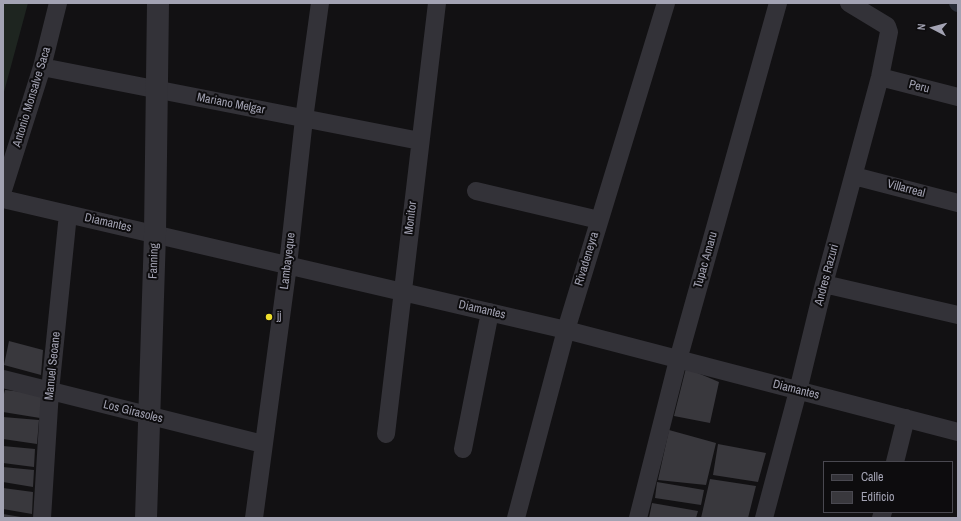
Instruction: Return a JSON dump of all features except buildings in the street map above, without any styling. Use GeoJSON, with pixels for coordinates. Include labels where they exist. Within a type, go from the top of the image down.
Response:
{"type":"FeatureCollection","features":[{"type":"Feature","properties":{"kind":"street","name":"Antonio Monsalve Saca"},"geometry":{"type":"LineString","coordinates":[[3,190],[42,67],[58,3]]}},
{"type":"Feature","properties":{"kind":"street","name":"Fanning"},"geometry":{"type":"LineString","coordinates":[[146,518],[148,416],[155,234],[158,3]]}},
{"type":"Feature","properties":{"kind":"street","name":"Lambayeque"},"geometry":{"type":"LineString","coordinates":[[254,518],[288,265],[304,119],[320,3]]}},
{"type":"Feature","properties":{"kind":"street","name":"Monitor"},"geometry":{"type":"LineString","coordinates":[[386,434],[437,3]]}},
{"type":"Feature","properties":{"kind":"street","name":"Rivadeneyra"},"geometry":{"type":"LineString","coordinates":[[516,518],[566,330],[666,3]]}},
{"type":"Feature","properties":{"kind":"street","name":"Tupac Amaru"},"geometry":{"type":"LineString","coordinates":[[638,518],[678,360],[778,3]]}},
{"type":"Feature","properties":{"kind":"street","name":"Andres Razuri"},"geometry":{"type":"LineString","coordinates":[[764,518],[798,391],[824,284],[880,77],[889,32],[887,26],[849,3]]}},
{"type":"Feature","properties":{"kind":"street","name":"Mariano Melgar"},"geometry":{"type":"LineString","coordinates":[[42,67],[420,141]]}},
{"type":"Feature","properties":{"kind":"street","name":"Peru"},"geometry":{"type":"LineString","coordinates":[[880,77],[958,97]]}},
{"type":"Feature","properties":{"kind":"street","name":"Villarreal"},"geometry":{"type":"LineString","coordinates":[[854,176],[958,203]]}},
{"type":"Feature","properties":{"kind":"street"},"geometry":{"type":"LineString","coordinates":[[476,192],[599,220]]}},
{"type":"Feature","properties":{"kind":"street","name":"Diamantes"},"geometry":{"type":"LineString","coordinates":[[3,198],[566,330],[958,432]]}},
{"type":"Feature","properties":{"kind":"street","name":"Manuel Seoane"},"geometry":{"type":"LineString","coordinates":[[42,518],[50,391],[68,214]]}},
{"type":"Feature","properties":{"kind":"street"},"geometry":{"type":"LineString","coordinates":[[824,284],[958,315]]}},
{"type":"Feature","properties":{"kind":"street"},"geometry":{"type":"LineString","coordinates":[[463,450],[490,312]]}},
{"type":"Feature","properties":{"kind":"street","name":"Los Girasoles"},"geometry":{"type":"LineString","coordinates":[[3,380],[263,444]]}},
{"type":"Feature","properties":{"kind":"street"},"geometry":{"type":"LineString","coordinates":[[895,461],[906,418]]}},
{"type":"Feature","properties":{"kind":"shaded area"},"geometry":{"type":"Polygon","coordinates":[[[3,3],[28,3],[4,92],[3,91],[3,3]]]}},
{"type":"Feature","properties":{"kind":"place","name":"jj"},"geometry":{"type":"Point","coordinates":[269,317]}}]}
